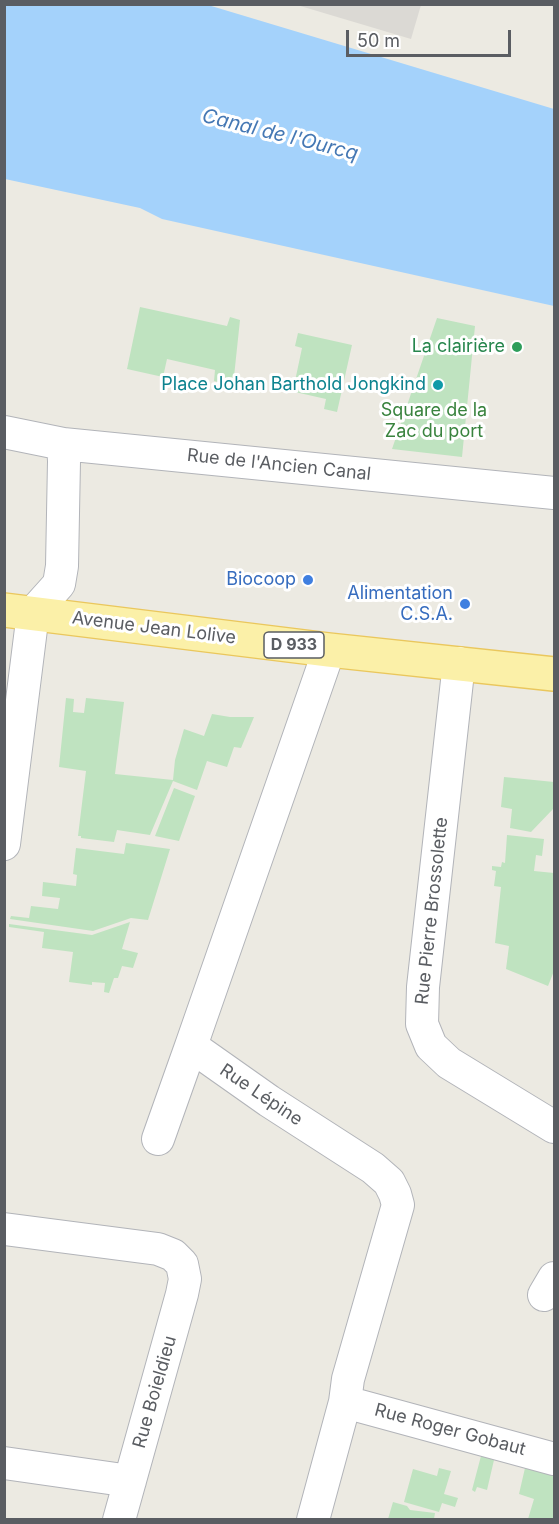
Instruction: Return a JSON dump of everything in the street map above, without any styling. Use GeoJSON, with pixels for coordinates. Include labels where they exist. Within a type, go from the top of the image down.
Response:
{"type":"FeatureCollection","features":[{"type":"Feature","properties":{"kind":"main road","name":"Avenue Jean Lolive"},"geometry":{"type":"LineString","coordinates":[[19,611],[329,650],[555,674]]}},
{"type":"Feature","properties":{"kind":"street","name":"Rue de l'Ancien Canal"},"geometry":{"type":"LineString","coordinates":[[4,432],[63,444],[555,493]]}},
{"type":"Feature","properties":{"kind":"street"},"geometry":{"type":"LineString","coordinates":[[4,844],[19,611],[59,584],[62,566],[63,444]]}},
{"type":"Feature","properties":{"kind":"street"},"geometry":{"type":"LineString","coordinates":[[158,1139],[329,650]]}},
{"type":"Feature","properties":{"kind":"street","name":"Rue Pierre Brossolette"},"geometry":{"type":"LineString","coordinates":[[459,663],[423,987],[422,1024],[430,1046],[448,1064],[555,1127]]}},
{"type":"Feature","properties":{"kind":"street","name":"Rue Lépine"},"geometry":{"type":"LineString","coordinates":[[191,1046],[269,1101],[373,1168],[389,1182],[398,1205],[348,1379],[345,1402],[313,1520]]}},
{"type":"Feature","properties":{"kind":"street","name":"Rue Boieldieu"},"geometry":{"type":"LineString","coordinates":[[4,1229],[158,1249],[173,1255],[182,1264],[185,1279],[119,1520]]}},
{"type":"Feature","properties":{"kind":"street","name":"Rue Roger Gobaut"},"geometry":{"type":"LineString","coordinates":[[345,1402],[555,1459]]}},
{"type":"Feature","properties":{"kind":"street"},"geometry":{"type":"LineString","coordinates":[[4,1463],[130,1481]]}},
{"type":"Feature","properties":{"kind":"shaded area"},"geometry":{"type":"Polygon","coordinates":[[[297,5],[421,5],[411,39],[297,5]]]}},
{"type":"Feature","properties":{"kind":"green space"},"geometry":{"type":"Polygon","coordinates":[[[140,307],[227,326],[230,317],[240,320],[233,386],[214,381],[215,370],[167,359],[163,377],[127,369],[140,307]]]}},
{"type":"Feature","properties":{"kind":"green space","name":"Square de la Zac du port"},"geometry":{"type":"Polygon","coordinates":[[[437,318],[475,326],[462,457],[392,449],[437,318]]]}},
{"type":"Feature","properties":{"kind":"green space"},"geometry":{"type":"Polygon","coordinates":[[[298,333],[352,345],[337,412],[324,409],[326,399],[286,390],[288,380],[295,381],[302,348],[295,346],[298,333]]]}},
{"type":"Feature","properties":{"kind":"green space"},"geometry":{"type":"Polygon","coordinates":[[[66,698],[74,699],[73,712],[84,713],[86,698],[124,702],[115,774],[173,780],[175,760],[184,729],[204,736],[212,714],[254,717],[241,748],[234,747],[227,767],[207,761],[197,790],[173,781],[150,835],[117,830],[114,842],[78,836],[86,771],[59,767],[66,698]]]}},
{"type":"Feature","properties":{"kind":"green space"},"geometry":{"type":"Polygon","coordinates":[[[504,777],[554,782],[554,808],[531,832],[510,828],[512,809],[501,807],[504,777]]]}},
{"type":"Feature","properties":{"kind":"green space"},"geometry":{"type":"Polygon","coordinates":[[[174,788],[195,796],[179,841],[155,836],[174,788]]]}},
{"type":"Feature","properties":{"kind":"green space"},"geometry":{"type":"Polygon","coordinates":[[[507,835],[544,839],[542,856],[536,855],[534,871],[554,873],[554,971],[548,986],[506,969],[509,946],[495,943],[501,887],[494,886],[496,871],[492,870],[492,866],[501,867],[502,862],[505,863],[507,835]]]}},
{"type":"Feature","properties":{"kind":"green space"},"geometry":{"type":"Polygon","coordinates":[[[126,843],[170,849],[148,920],[131,918],[93,931],[10,919],[11,916],[29,918],[31,906],[58,909],[60,898],[42,896],[43,882],[76,886],[77,875],[73,874],[76,848],[124,854],[126,843]]]}},
{"type":"Feature","properties":{"kind":"green space"},"geometry":{"type":"Polygon","coordinates":[[[130,922],[122,949],[138,953],[133,968],[122,966],[118,978],[114,978],[109,993],[104,992],[105,983],[92,982],[92,985],[69,982],[73,952],[42,948],[44,932],[9,927],[9,924],[92,935],[130,922]]]}},
{"type":"Feature","properties":{"kind":"green space"},"geometry":{"type":"Polygon","coordinates":[[[481,1456],[494,1460],[487,1490],[477,1487],[475,1492],[472,1490],[481,1456]]]}},
{"type":"Feature","properties":{"kind":"green space"},"geometry":{"type":"Polygon","coordinates":[[[439,1468],[451,1471],[444,1494],[458,1498],[455,1507],[442,1503],[439,1512],[404,1502],[413,1469],[437,1476],[439,1468]]]}},
{"type":"Feature","properties":{"kind":"green space"},"geometry":{"type":"Polygon","coordinates":[[[525,1468],[554,1476],[554,1519],[528,1519],[534,1499],[519,1494],[525,1468]]]}},
{"type":"Feature","properties":{"kind":"green space"},"geometry":{"type":"Polygon","coordinates":[[[393,1502],[407,1506],[410,1510],[435,1513],[434,1519],[388,1519],[393,1502]]]}},
{"type":"Feature","properties":{"kind":"water","name":"Canal de l'Ourcq"},"geometry":{"type":"Polygon","coordinates":[[[5,4],[208,5],[554,109],[554,306],[162,219],[140,208],[5,179],[5,4]]]}},
{"type":"Feature","properties":{"kind":"place","name":"La clairière"},"geometry":{"type":"Point","coordinates":[517,347]}},
{"type":"Feature","properties":{"kind":"place","name":"Place Johan Barthold Jongkind"},"geometry":{"type":"Point","coordinates":[438,385]}},
{"type":"Feature","properties":{"kind":"place","name":"Biocoop"},"geometry":{"type":"Point","coordinates":[308,580]}},
{"type":"Feature","properties":{"kind":"place","name":"Alimentation C.S.A."},"geometry":{"type":"Point","coordinates":[465,604]}}]}
